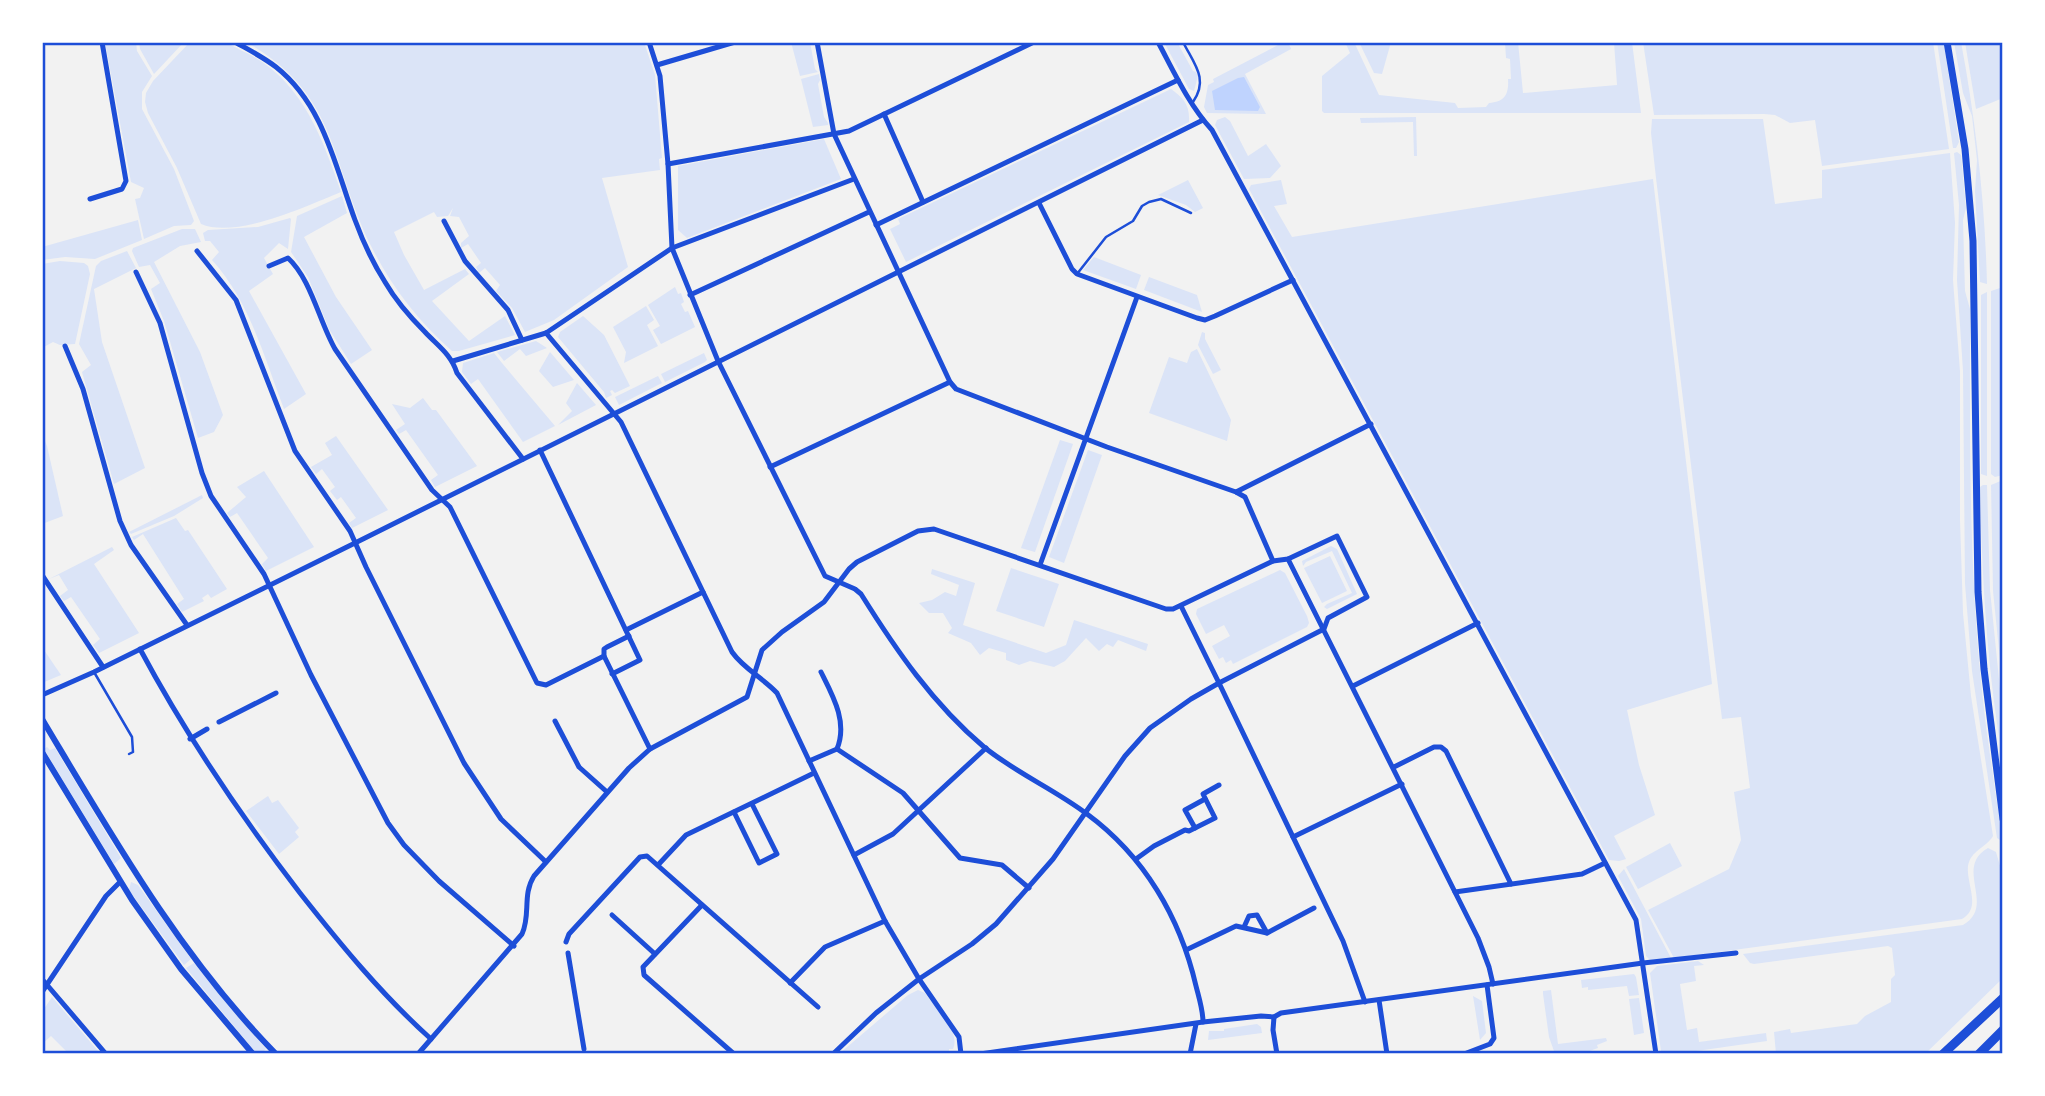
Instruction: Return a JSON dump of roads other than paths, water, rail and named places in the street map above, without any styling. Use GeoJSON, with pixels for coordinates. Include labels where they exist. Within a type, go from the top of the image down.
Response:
{"type":"FeatureCollection","features":[{"type":"Feature","properties":{"kind":"highway"},"geometry":{"type":"LineString","coordinates":[[1943,1054],[2003,998]]}},
{"type":"Feature","properties":{"kind":"highway"},"geometry":{"type":"LineString","coordinates":[[1979,1054],[2003,1030]]}},
{"type":"Feature","properties":{"kind":"main road"},"geometry":{"type":"LineString","coordinates":[[1947,42],[1965,149],[1973,241],[1977,571],[1984,669],[2003,819]]}},
{"type":"Feature","properties":{"kind":"main road"},"geometry":{"type":"LineString","coordinates":[[1995,752],[2003,778]]}},
{"type":"Feature","properties":{"kind":"street"},"geometry":{"type":"LineString","coordinates":[[90,199],[122,189],[126,181],[102,42]]}},
{"type":"Feature","properties":{"kind":"street"},"geometry":{"type":"LineString","coordinates":[[235,42],[277,68],[312,107],[326,136],[355,220],[376,267],[407,313],[453,361],[457,373],[523,459]]}},
{"type":"Feature","properties":{"kind":"street"},"geometry":{"type":"LineString","coordinates":[[649,42],[657,65],[668,164],[672,248],[718,361],[825,576],[861,594],[918,679],[956,722],[986,748],[1086,813],[1121,842],[1136,859],[1166,902],[1186,950],[1203,1022]]}},
{"type":"Feature","properties":{"kind":"street"},"geometry":{"type":"LineString","coordinates":[[657,65],[735,42]]}},
{"type":"Feature","properties":{"kind":"street"},"geometry":{"type":"LineString","coordinates":[[817,42],[834,134],[950,382],[961,393],[1236,492],[1245,497],[1273,561]]}},
{"type":"Feature","properties":{"kind":"street"},"geometry":{"type":"LineString","coordinates":[[668,164],[849,131],[1034,42]]}},
{"type":"Feature","properties":{"kind":"street"},"geometry":{"type":"LineString","coordinates":[[1158,42],[1178,80],[1212,130],[1636,920],[1656,1054]]}},
{"type":"Feature","properties":{"kind":"street"},"geometry":{"type":"LineString","coordinates":[[876,225],[1178,80]]}},
{"type":"Feature","properties":{"kind":"street"},"geometry":{"type":"LineString","coordinates":[[884,114],[923,202]]}},
{"type":"Feature","properties":{"kind":"street"},"geometry":{"type":"LineString","coordinates":[[42,695],[355,543],[1203,120]]}},
{"type":"Feature","properties":{"kind":"street"},"geometry":{"type":"LineString","coordinates":[[453,361],[546,333],[672,248],[854,179]]}},
{"type":"Feature","properties":{"kind":"street"},"geometry":{"type":"LineString","coordinates":[[1039,202],[1077,274],[1205,320],[1293,280]]}},
{"type":"Feature","properties":{"kind":"street"},"geometry":{"type":"LineString","coordinates":[[42,204],[42,214]]}},
{"type":"Feature","properties":{"kind":"street"},"geometry":{"type":"LineString","coordinates":[[690,295],[869,212]]}},
{"type":"Feature","properties":{"kind":"street"},"geometry":{"type":"LineString","coordinates":[[444,221],[465,261],[508,310],[522,340]]}},
{"type":"Feature","properties":{"kind":"street"},"geometry":{"type":"LineString","coordinates":[[197,251],[236,300],[295,451],[350,531],[464,763],[501,819],[546,862]]}},
{"type":"Feature","properties":{"kind":"street"},"geometry":{"type":"LineString","coordinates":[[269,266],[288,258],[297,266],[335,349],[434,492],[450,507],[537,684],[542,685],[604,656]]}},
{"type":"Feature","properties":{"kind":"street"},"geometry":{"type":"LineString","coordinates":[[136,272],[160,323],[211,496],[264,573],[355,764],[388,823],[404,845],[439,881],[513,946]]}},
{"type":"Feature","properties":{"kind":"street"},"geometry":{"type":"LineString","coordinates":[[1040,565],[1137,297]]}},
{"type":"Feature","properties":{"kind":"street"},"geometry":{"type":"LineString","coordinates":[[546,333],[621,422],[732,652],[741,664],[777,693],[885,921],[919,979],[959,1037],[961,1054]]}},
{"type":"Feature","properties":{"kind":"street"},"geometry":{"type":"LineString","coordinates":[[65,346],[83,389],[127,538],[187,625]]}},
{"type":"Feature","properties":{"kind":"street"},"geometry":{"type":"LineString","coordinates":[[770,467],[950,382]]}},
{"type":"Feature","properties":{"kind":"street"},"geometry":{"type":"LineString","coordinates":[[1236,492],[1371,424]]}},
{"type":"Feature","properties":{"kind":"street"},"geometry":{"type":"LineString","coordinates":[[540,450],[640,660],[612,674]]}},
{"type":"Feature","properties":{"kind":"street"},"geometry":{"type":"LineString","coordinates":[[418,1054],[513,946],[525,929],[529,885],[607,792],[650,749],[747,697],[762,650],[824,602],[857,562],[918,531],[934,528],[1166,609],[1181,606],[1273,561],[1289,559],[1337,536],[1367,597],[1328,618],[1324,629],[1219,683],[1150,728],[1125,756],[1030,888],[996,924],[972,944],[919,979],[867,1021],[833,1054]]}},
{"type":"Feature","properties":{"kind":"street"},"geometry":{"type":"LineString","coordinates":[[1289,559],[1478,938],[1489,967],[1494,1038],[1490,1044],[1464,1054]]}},
{"type":"Feature","properties":{"kind":"street"},"geometry":{"type":"LineString","coordinates":[[42,575],[103,667]]}},
{"type":"Feature","properties":{"kind":"street"},"geometry":{"type":"LineString","coordinates":[[650,749],[612,674],[604,656],[604,649],[703,592]]}},
{"type":"Feature","properties":{"kind":"street"},"geometry":{"type":"LineString","coordinates":[[1181,606],[1343,941],[1364,1002]]}},
{"type":"Feature","properties":{"kind":"street"},"geometry":{"type":"LineString","coordinates":[[1353,686],[1478,623]]}},
{"type":"Feature","properties":{"kind":"street"},"geometry":{"type":"LineString","coordinates":[[139,649],[190,739],[239,812],[328,929],[378,987],[432,1039]]}},
{"type":"Feature","properties":{"kind":"street"},"geometry":{"type":"LineString","coordinates":[[809,761],[836,749],[841,740],[839,709],[821,672]]}},
{"type":"Feature","properties":{"kind":"street"},"geometry":{"type":"LineString","coordinates":[[219,722],[276,693]]}},
{"type":"Feature","properties":{"kind":"street"},"geometry":{"type":"LineString","coordinates":[[42,719],[134,873],[195,959],[276,1054]]}},
{"type":"Feature","properties":{"kind":"street"},"geometry":{"type":"LineString","coordinates":[[555,721],[579,767],[607,792]]}},
{"type":"Feature","properties":{"kind":"street"},"geometry":{"type":"LineString","coordinates":[[190,739],[207,729]]}},
{"type":"Feature","properties":{"kind":"street"},"geometry":{"type":"LineString","coordinates":[[1394,767],[1434,747],[1441,747],[1446,751],[1511,884]]}},
{"type":"Feature","properties":{"kind":"street"},"geometry":{"type":"LineString","coordinates":[[854,855],[886,840],[921,811],[986,748]]}},
{"type":"Feature","properties":{"kind":"street"},"geometry":{"type":"LineString","coordinates":[[836,749],[903,793],[960,858],[1002,865],[1030,888]]}},
{"type":"Feature","properties":{"kind":"street"},"geometry":{"type":"LineString","coordinates":[[42,752],[120,882],[181,969],[253,1054]]}},
{"type":"Feature","properties":{"kind":"street"},"geometry":{"type":"LineString","coordinates":[[658,865],[682,838],[814,773]]}},
{"type":"Feature","properties":{"kind":"street"},"geometry":{"type":"LineString","coordinates":[[1293,837],[1402,784]]}},
{"type":"Feature","properties":{"kind":"street"},"geometry":{"type":"LineString","coordinates":[[1136,859],[1154,846],[1215,818],[1203,794],[1219,785]]}},
{"type":"Feature","properties":{"kind":"street"},"geometry":{"type":"LineString","coordinates":[[1195,828],[1185,810],[1205,799]]}},
{"type":"Feature","properties":{"kind":"street"},"geometry":{"type":"LineString","coordinates":[[734,812],[759,863],[777,855],[751,804]]}},
{"type":"Feature","properties":{"kind":"street"},"geometry":{"type":"LineString","coordinates":[[566,942],[569,934],[640,857],[646,856],[818,1007]]}},
{"type":"Feature","properties":{"kind":"street"},"geometry":{"type":"LineString","coordinates":[[1455,892],[1582,874],[1605,863]]}},
{"type":"Feature","properties":{"kind":"street"},"geometry":{"type":"LineString","coordinates":[[42,992],[45,981],[106,895],[134,873]]}},
{"type":"Feature","properties":{"kind":"street"},"geometry":{"type":"LineString","coordinates":[[702,905],[643,967],[645,975],[734,1054]]}},
{"type":"Feature","properties":{"kind":"street"},"geometry":{"type":"LineString","coordinates":[[1186,950],[1236,926],[1267,933],[1314,908]]}},
{"type":"Feature","properties":{"kind":"street"},"geometry":{"type":"LineString","coordinates":[[612,915],[655,954]]}},
{"type":"Feature","properties":{"kind":"street"},"geometry":{"type":"LineString","coordinates":[[1244,927],[1247,918],[1255,915],[1260,917],[1267,933]]}},
{"type":"Feature","properties":{"kind":"street"},"geometry":{"type":"LineString","coordinates":[[790,983],[825,947],[885,921]]}},
{"type":"Feature","properties":{"kind":"street"},"geometry":{"type":"LineString","coordinates":[[568,953],[582,1051],[590,1054]]}},
{"type":"Feature","properties":{"kind":"street"},"geometry":{"type":"LineString","coordinates":[[980,1054],[1203,1022],[1274,1017],[1281,1013],[1643,963],[1736,953]]}},
{"type":"Feature","properties":{"kind":"street"},"geometry":{"type":"LineString","coordinates":[[45,981],[106,1054]]}},
{"type":"Feature","properties":{"kind":"street"},"geometry":{"type":"LineString","coordinates":[[1379,1000],[1387,1054]]}},
{"type":"Feature","properties":{"kind":"street"},"geometry":{"type":"LineString","coordinates":[[1274,1017],[1277,1054]]}},
{"type":"Feature","properties":{"kind":"street"},"geometry":{"type":"LineString","coordinates":[[1191,1054],[1196,1024]]}},
{"type":"Feature","properties":{"kind":"lane"},"geometry":{"type":"LineString","coordinates":[[1183,42],[1200,76],[1201,86],[1193,102]]}},
{"type":"Feature","properties":{"kind":"lane"},"geometry":{"type":"LineString","coordinates":[[1077,274],[1106,237],[1133,221],[1142,206],[1149,202],[1161,199],[1191,213]]}},
{"type":"Feature","properties":{"kind":"lane"},"geometry":{"type":"LineString","coordinates":[[94,671],[132,737],[134,744],[130,754]]}},
{"type":"Feature","properties":{"kind":"water"},"geometry":{"type":"Polygon","coordinates":[[[1244,77],[1260,107],[1258,111],[1215,110],[1212,91],[1244,77]]]}}]}
